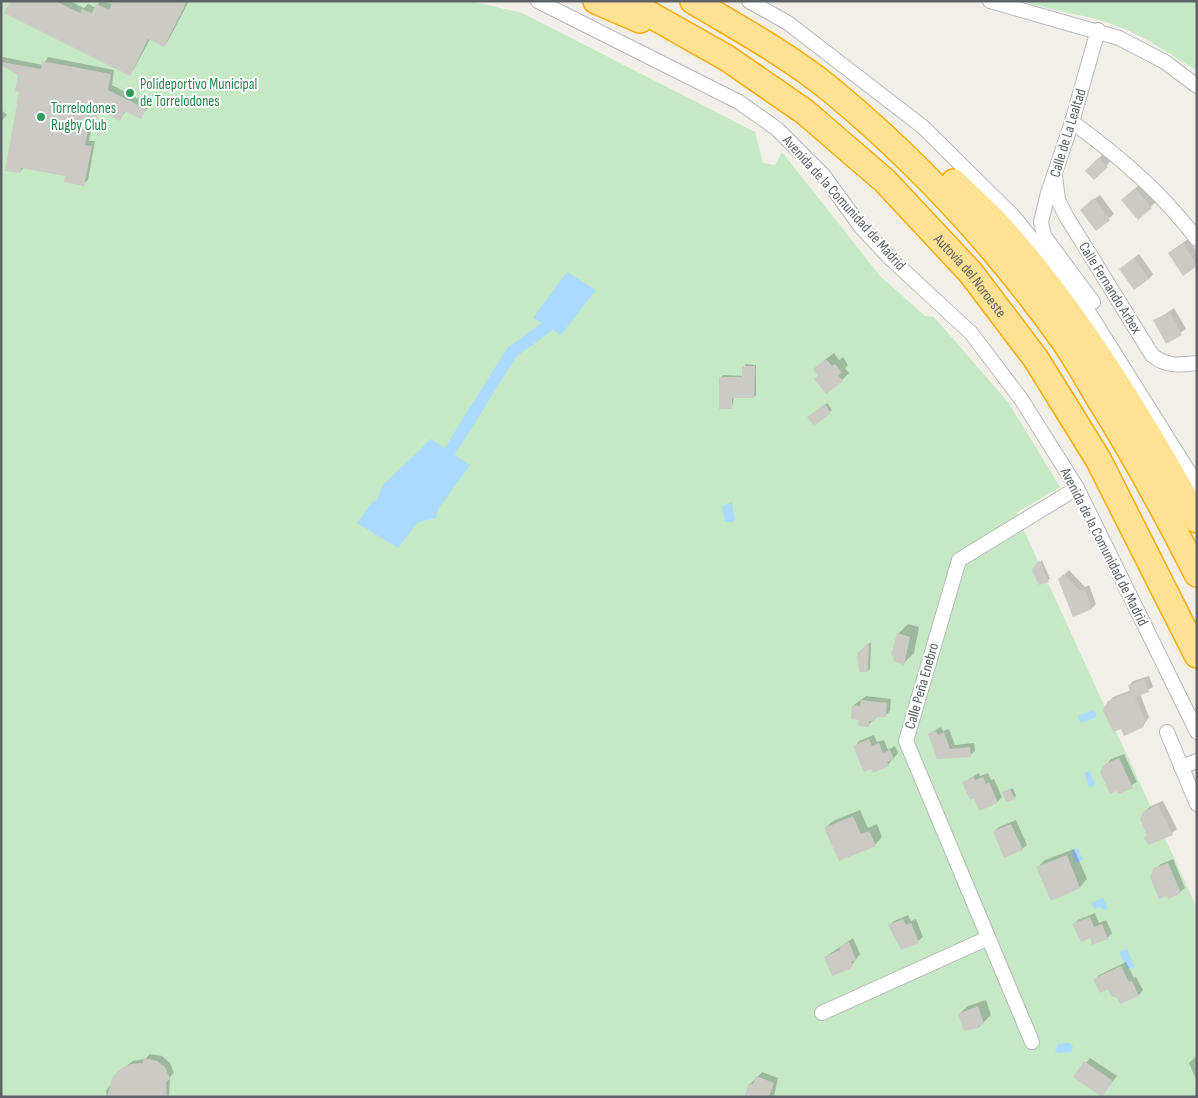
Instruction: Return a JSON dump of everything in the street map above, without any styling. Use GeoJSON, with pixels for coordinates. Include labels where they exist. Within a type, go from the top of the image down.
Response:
{"type":"FeatureCollection","features":[{"type":"Feature","properties":{"kind":"highway"},"geometry":{"type":"LineString","coordinates":[[596,1],[727,58]]}},
{"type":"Feature","properties":{"kind":"highway","name":"Autovía del Noroeste"},"geometry":{"type":"LineString","coordinates":[[626,1],[727,58],[804,112],[885,181],[971,273],[1036,359],[1098,459],[1197,655]]}},
{"type":"Feature","properties":{"kind":"highway"},"geometry":{"type":"LineString","coordinates":[[693,1],[776,50],[927,155],[1005,233],[1060,302],[1108,370],[1197,520]]}},
{"type":"Feature","properties":{"kind":"highway"},"geometry":{"type":"LineString","coordinates":[[830,89],[937,187],[985,240],[1062,338],[1158,499],[1197,574]]}},
{"type":"Feature","properties":{"kind":"street","name":"Avenida de la Comunidad de Madrid"},"geometry":{"type":"LineString","coordinates":[[538,1],[739,102],[777,129],[824,176],[861,227],[890,258],[971,333],[1021,399],[1077,488],[1197,732]]}},
{"type":"Feature","properties":{"kind":"street"},"geometry":{"type":"LineString","coordinates":[[749,1],[788,23],[923,127],[1015,218],[1086,308],[1197,485]]}},
{"type":"Feature","properties":{"kind":"street"},"geometry":{"type":"LineString","coordinates":[[990,1],[1020,12],[1098,30],[1119,38],[1165,62],[1197,86]]}},
{"type":"Feature","properties":{"kind":"street","name":"Calle de La Lealtad"},"geometry":{"type":"LineString","coordinates":[[1098,30],[1041,222],[1044,236],[1092,301],[1141,378],[1166,433]]}},
{"type":"Feature","properties":{"kind":"street"},"geometry":{"type":"LineString","coordinates":[[1072,122],[1123,160],[1163,197],[1197,239]]}},
{"type":"Feature","properties":{"kind":"street","name":"Calle Fernando Arbex"},"geometry":{"type":"LineString","coordinates":[[1055,175],[1058,200],[1066,216],[1152,355],[1161,362],[1171,365],[1197,363]]}},
{"type":"Feature","properties":{"kind":"street","name":"Calle Peña Enebro"},"geometry":{"type":"LineString","coordinates":[[1032,1042],[906,741],[959,560],[1077,488]]}},
{"type":"Feature","properties":{"kind":"street"},"geometry":{"type":"LineString","coordinates":[[1167,732],[1197,804]]}},
{"type":"Feature","properties":{"kind":"street"},"geometry":{"type":"LineString","coordinates":[[1182,767],[1197,761]]}},
{"type":"Feature","properties":{"kind":"street"},"geometry":{"type":"LineString","coordinates":[[822,1013],[988,938]]}},
{"type":"Feature","properties":{"kind":"green space"},"geometry":{"type":"Polygon","coordinates":[[[1,1],[470,1],[522,13],[755,132],[763,163],[775,165],[782,152],[880,276],[925,316],[934,317],[1008,402],[1060,487],[1016,513],[1197,908],[1197,1097],[1,1097],[1,1]]]}},
{"type":"Feature","properties":{"kind":"green space"},"geometry":{"type":"Polygon","coordinates":[[[1022,1],[1197,1],[1197,71],[1156,45],[1123,28],[1022,1]]]}},
{"type":"Feature","properties":{"kind":"water"},"geometry":{"type":"Polygon","coordinates":[[[567,272],[596,290],[561,335],[533,318],[567,272]]]}},
{"type":"Feature","properties":{"kind":"water"},"geometry":{"type":"Polygon","coordinates":[[[431,439],[470,465],[438,509],[436,518],[418,522],[398,548],[357,523],[373,501],[376,501],[383,485],[431,439]]]}},
{"type":"Feature","properties":{"kind":"water"},"geometry":{"type":"Polygon","coordinates":[[[732,502],[735,522],[725,522],[722,506],[732,502]]]}},
{"type":"Feature","properties":{"kind":"water"},"geometry":{"type":"Polygon","coordinates":[[[1093,710],[1096,713],[1096,717],[1081,723],[1078,716],[1093,710]]]}},
{"type":"Feature","properties":{"kind":"water"},"geometry":{"type":"Polygon","coordinates":[[[1090,771],[1095,785],[1090,788],[1084,773],[1090,771]]]}},
{"type":"Feature","properties":{"kind":"water"},"geometry":{"type":"Polygon","coordinates":[[[1079,850],[1079,856],[1082,855],[1083,860],[1075,863],[1070,851],[1079,850]]]}},
{"type":"Feature","properties":{"kind":"water"},"geometry":{"type":"Polygon","coordinates":[[[1103,898],[1108,909],[1104,910],[1099,907],[1094,909],[1091,903],[1103,898]]]}},
{"type":"Feature","properties":{"kind":"water"},"geometry":{"type":"Polygon","coordinates":[[[1127,949],[1134,969],[1133,967],[1127,969],[1119,952],[1127,949]]]}},
{"type":"Feature","properties":{"kind":"water"},"geometry":{"type":"Polygon","coordinates":[[[1070,1043],[1073,1047],[1071,1052],[1059,1053],[1055,1051],[1058,1044],[1070,1043]]]}},
{"type":"Feature","properties":{"kind":"building"},"geometry":{"type":"Polygon","coordinates":[[[10,1],[55,1],[80,13],[82,9],[92,13],[96,4],[109,10],[113,1],[187,1],[164,47],[148,39],[130,76],[4,13],[10,1]]]}},
{"type":"Feature","properties":{"kind":"building"},"geometry":{"type":"Polygon","coordinates":[[[42,61],[111,74],[108,90],[146,109],[141,119],[125,111],[120,121],[98,109],[97,118],[91,117],[85,145],[92,146],[84,186],[64,182],[65,176],[21,168],[20,173],[5,171],[19,92],[15,91],[18,75],[1,65],[1,62],[41,69],[42,61]]]}},
{"type":"Feature","properties":{"kind":"building"},"geometry":{"type":"Polygon","coordinates":[[[1098,158],[1108,167],[1094,180],[1085,171],[1098,158]]]}},
{"type":"Feature","properties":{"kind":"building"},"geometry":{"type":"Polygon","coordinates":[[[1135,188],[1152,208],[1138,220],[1121,200],[1135,188]]]}},
{"type":"Feature","properties":{"kind":"building"},"geometry":{"type":"Polygon","coordinates":[[[1094,198],[1110,220],[1096,231],[1080,210],[1094,198]]]}},
{"type":"Feature","properties":{"kind":"building"},"geometry":{"type":"Polygon","coordinates":[[[1183,243],[1197,266],[1183,276],[1168,253],[1183,243]]]}},
{"type":"Feature","properties":{"kind":"building"},"geometry":{"type":"Polygon","coordinates":[[[1134,258],[1149,279],[1134,290],[1119,269],[1134,258]]]}},
{"type":"Feature","properties":{"kind":"building"},"geometry":{"type":"Polygon","coordinates":[[[1170,312],[1182,335],[1166,344],[1153,320],[1170,312]]]}},
{"type":"Feature","properties":{"kind":"building"},"geometry":{"type":"Polygon","coordinates":[[[826,359],[832,366],[835,364],[842,373],[838,375],[843,381],[826,394],[814,379],[818,376],[813,369],[826,359]]]}},
{"type":"Feature","properties":{"kind":"building"},"geometry":{"type":"Polygon","coordinates":[[[742,366],[755,366],[754,398],[732,398],[732,409],[719,409],[719,377],[742,377],[742,366]]]}},
{"type":"Feature","properties":{"kind":"building"},"geometry":{"type":"Polygon","coordinates":[[[825,404],[831,413],[814,426],[807,417],[825,404]]]}},
{"type":"Feature","properties":{"kind":"building"},"geometry":{"type":"Polygon","coordinates":[[[1039,560],[1049,582],[1039,585],[1032,570],[1039,560]]]}},
{"type":"Feature","properties":{"kind":"building"},"geometry":{"type":"Polygon","coordinates":[[[1064,574],[1080,591],[1085,589],[1092,609],[1073,617],[1058,579],[1064,574]]]}},
{"type":"Feature","properties":{"kind":"building"},"geometry":{"type":"Polygon","coordinates":[[[897,633],[910,637],[904,665],[893,661],[894,656],[891,655],[897,633]]]}},
{"type":"Feature","properties":{"kind":"building"},"geometry":{"type":"Polygon","coordinates":[[[869,642],[868,672],[859,672],[857,654],[869,642]]]}},
{"type":"Feature","properties":{"kind":"building"},"geometry":{"type":"Polygon","coordinates":[[[1145,679],[1149,692],[1135,697],[1146,722],[1143,723],[1144,727],[1124,736],[1121,729],[1113,732],[1103,710],[1108,701],[1130,692],[1128,685],[1145,679]]]}},
{"type":"Feature","properties":{"kind":"building"},"geometry":{"type":"Polygon","coordinates":[[[861,700],[887,703],[886,717],[876,717],[874,721],[869,721],[869,727],[858,726],[859,720],[851,719],[852,705],[860,706],[861,700]]]}},
{"type":"Feature","properties":{"kind":"building"},"geometry":{"type":"Polygon","coordinates":[[[936,731],[938,735],[944,732],[950,749],[970,747],[971,757],[937,759],[928,734],[936,731]]]}},
{"type":"Feature","properties":{"kind":"building"},"geometry":{"type":"Polygon","coordinates":[[[869,739],[872,746],[879,743],[883,753],[890,750],[894,759],[887,762],[889,766],[873,773],[871,769],[864,772],[853,746],[869,739]]]}},
{"type":"Feature","properties":{"kind":"building"},"geometry":{"type":"Polygon","coordinates":[[[1119,758],[1133,788],[1119,794],[1117,791],[1110,794],[1100,772],[1105,764],[1119,758]]]}},
{"type":"Feature","properties":{"kind":"building"},"geometry":{"type":"Polygon","coordinates":[[[974,777],[975,780],[983,777],[986,784],[989,782],[998,803],[979,811],[974,798],[970,800],[962,782],[974,777]]]}},
{"type":"Feature","properties":{"kind":"building"},"geometry":{"type":"Polygon","coordinates":[[[1010,789],[1015,799],[1006,802],[1002,792],[1010,789]]]}},
{"type":"Feature","properties":{"kind":"building"},"geometry":{"type":"Polygon","coordinates":[[[1158,805],[1173,835],[1148,845],[1144,837],[1147,836],[1140,819],[1144,811],[1158,805]]]}},
{"type":"Feature","properties":{"kind":"building"},"geometry":{"type":"Polygon","coordinates":[[[853,816],[861,834],[869,831],[876,846],[839,861],[824,828],[853,816]]]}},
{"type":"Feature","properties":{"kind":"building"},"geometry":{"type":"Polygon","coordinates":[[[1011,824],[1023,850],[1004,858],[993,831],[1011,824]]]}},
{"type":"Feature","properties":{"kind":"building"},"geometry":{"type":"Polygon","coordinates":[[[1067,855],[1080,888],[1051,901],[1036,867],[1067,855]]]}},
{"type":"Feature","properties":{"kind":"building"},"geometry":{"type":"Polygon","coordinates":[[[1168,863],[1181,893],[1168,899],[1167,896],[1159,899],[1150,877],[1154,868],[1168,863]]]}},
{"type":"Feature","properties":{"kind":"building"},"geometry":{"type":"Polygon","coordinates":[[[1090,917],[1094,927],[1102,924],[1108,939],[1092,945],[1090,938],[1081,942],[1072,924],[1090,917]]]}},
{"type":"Feature","properties":{"kind":"building"},"geometry":{"type":"Polygon","coordinates":[[[903,919],[906,925],[911,923],[919,943],[901,950],[888,925],[903,919]]]}},
{"type":"Feature","properties":{"kind":"building"},"geometry":{"type":"Polygon","coordinates":[[[849,942],[856,960],[851,962],[853,966],[832,976],[824,957],[840,950],[839,946],[849,942]]]}},
{"type":"Feature","properties":{"kind":"building"},"geometry":{"type":"Polygon","coordinates":[[[1121,966],[1129,982],[1132,981],[1139,996],[1120,1004],[1117,998],[1111,996],[1108,989],[1100,993],[1093,979],[1121,966]]]}},
{"type":"Feature","properties":{"kind":"building"},"geometry":{"type":"Polygon","coordinates":[[[978,1006],[984,1024],[978,1026],[979,1028],[964,1031],[958,1014],[978,1006]]]}},
{"type":"Feature","properties":{"kind":"building"},"geometry":{"type":"Polygon","coordinates":[[[144,1058],[157,1061],[165,1067],[170,1079],[166,1082],[167,1097],[107,1097],[112,1078],[119,1070],[130,1064],[143,1063],[144,1058]]]}},
{"type":"Feature","properties":{"kind":"building"},"geometry":{"type":"Polygon","coordinates":[[[1084,1061],[1113,1081],[1102,1097],[1073,1077],[1084,1061]]]}},
{"type":"Feature","properties":{"kind":"building"},"geometry":{"type":"Polygon","coordinates":[[[756,1076],[774,1083],[769,1097],[744,1097],[749,1083],[753,1084],[756,1076]]]}},
{"type":"Feature","properties":{"kind":"waterway"},"geometry":{"type":"LineString","coordinates":[[450,451],[512,352],[547,327],[559,314]]}},
{"type":"Feature","properties":{"kind":"place","name":"Polideportivo Municipal de Torrelodones"},"geometry":{"type":"Point","coordinates":[130,93]}},
{"type":"Feature","properties":{"kind":"place","name":"Torrelodones Rugby Club"},"geometry":{"type":"Point","coordinates":[41,117]}}]}
